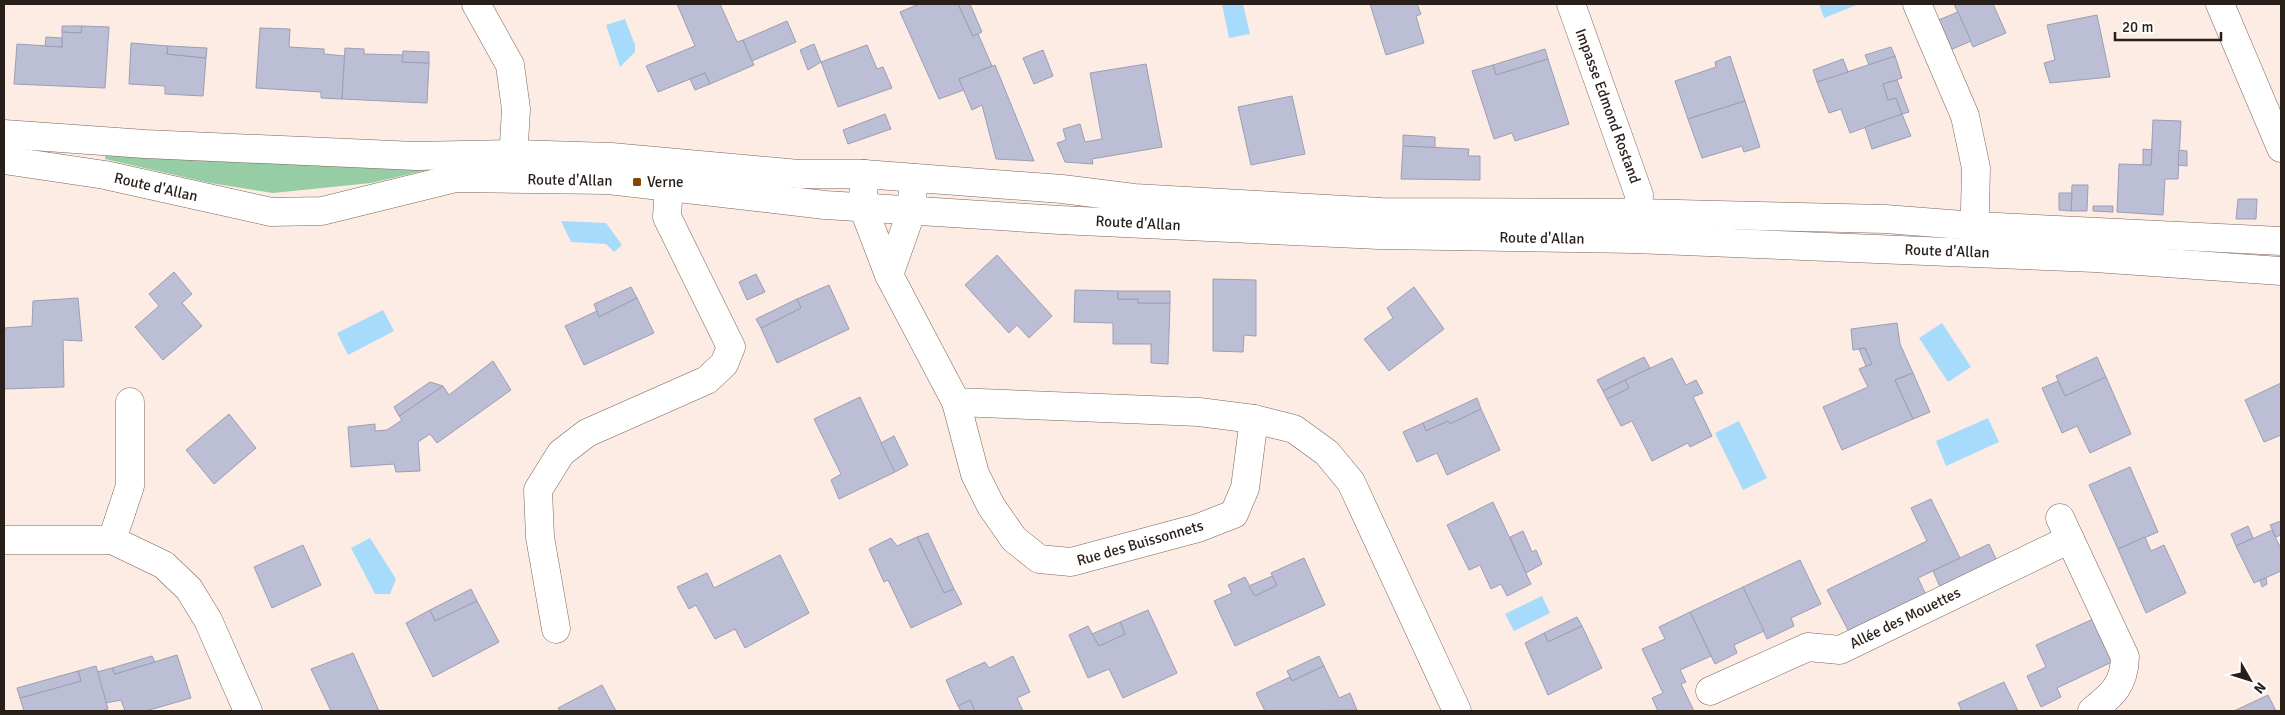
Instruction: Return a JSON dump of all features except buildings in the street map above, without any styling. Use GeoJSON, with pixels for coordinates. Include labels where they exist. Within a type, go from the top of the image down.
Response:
{"type":"FeatureCollection","features":[{"type":"Feature","properties":{"kind":"street"},"geometry":{"type":"LineString","coordinates":[[476,4],[510,65],[516,109],[514,166]]}},
{"type":"Feature","properties":{"kind":"street","name":"Impasse Edmond Rostand"},"geometry":{"type":"LineString","coordinates":[[1571,4],[1639,195],[1636,226]]}},
{"type":"Feature","properties":{"kind":"street"},"geometry":{"type":"LineString","coordinates":[[1917,4],[1965,116],[1976,168],[1974,253]]}},
{"type":"Feature","properties":{"kind":"street"},"geometry":{"type":"LineString","coordinates":[[2220,4],[2281,148]]}},
{"type":"Feature","properties":{"kind":"street","name":"Route d'Allan"},"geometry":{"type":"LineString","coordinates":[[4,134],[145,144],[416,156],[514,166],[669,174],[864,174],[1062,189],[1134,198],[1636,226],[1974,253],[2094,258],[2281,271]]}},
{"type":"Feature","properties":{"kind":"street","name":"Route d'Allan"},"geometry":{"type":"LineString","coordinates":[[4,160],[104,174],[271,212],[322,211],[456,178],[514,166]]}},
{"type":"Feature","properties":{"kind":"street"},"geometry":{"type":"LineString","coordinates":[[556,629],[540,537],[538,490],[547,475],[561,453],[587,433],[707,380],[724,364],[731,347],[666,217],[669,174]]}},
{"type":"Feature","properties":{"kind":"street","name":"Route d'Allan"},"geometry":{"type":"LineString","coordinates":[[669,174],[863,207],[1379,235],[1885,219],[1976,226],[2281,241]]}},
{"type":"Feature","properties":{"kind":"street"},"geometry":{"type":"LineString","coordinates":[[863,207],[864,174]]}},
{"type":"Feature","properties":{"kind":"street"},"geometry":{"type":"LineString","coordinates":[[889,275],[912,210],[913,178]]}},
{"type":"Feature","properties":{"kind":"street","name":"Rue des Buissonnets"},"geometry":{"type":"LineString","coordinates":[[863,207],[889,275],[956,402],[975,474],[991,506],[1014,539],[1039,559],[1071,562],[1198,528],[1234,514],[1245,488],[1254,418]]}},
{"type":"Feature","properties":{"kind":"street"},"geometry":{"type":"LineString","coordinates":[[112,540],[130,486],[130,402]]}},
{"type":"Feature","properties":{"kind":"street"},"geometry":{"type":"LineString","coordinates":[[956,402],[1199,412],[1254,418],[1294,429],[1326,453],[1351,482],[1457,711]]}},
{"type":"Feature","properties":{"kind":"street","name":"Allée des Mouettes"},"geometry":{"type":"LineString","coordinates":[[1710,691],[1808,647],[1840,650],[2065,529],[2125,657],[2124,676],[2108,698],[2092,711]]}},
{"type":"Feature","properties":{"kind":"street"},"geometry":{"type":"LineString","coordinates":[[4,540],[112,540],[164,565],[189,589],[208,620],[248,711]]}},
{"type":"Feature","properties":{"kind":"green space"},"geometry":{"type":"Polygon","coordinates":[[[107,148],[444,166],[371,183],[273,193],[210,183],[105,159],[107,148]]]}},
{"type":"Feature","properties":{"kind":"water"},"geometry":{"type":"Polygon","coordinates":[[[1222,4],[1243,4],[1250,34],[1229,38],[1222,4]]]}},
{"type":"Feature","properties":{"kind":"water"},"geometry":{"type":"Polygon","coordinates":[[[1819,4],[1859,4],[1824,18],[1819,4]]]}},
{"type":"Feature","properties":{"kind":"water"},"geometry":{"type":"Polygon","coordinates":[[[625,19],[635,45],[635,52],[620,67],[606,25],[625,19]]]}},
{"type":"Feature","properties":{"kind":"water"},"geometry":{"type":"Polygon","coordinates":[[[561,221],[606,223],[622,245],[614,252],[606,244],[571,242],[561,221]]]}},
{"type":"Feature","properties":{"kind":"water"},"geometry":{"type":"Polygon","coordinates":[[[383,310],[394,331],[348,355],[337,333],[383,310]]]}},
{"type":"Feature","properties":{"kind":"water"},"geometry":{"type":"Polygon","coordinates":[[[1942,323],[1971,367],[1948,382],[1919,338],[1942,323]]]}},
{"type":"Feature","properties":{"kind":"water"},"geometry":{"type":"Polygon","coordinates":[[[1988,418],[1999,442],[1946,466],[1936,441],[1988,418]]]}},
{"type":"Feature","properties":{"kind":"water"},"geometry":{"type":"Polygon","coordinates":[[[1739,421],[1767,478],[1743,490],[1715,433],[1739,421]]]}},
{"type":"Feature","properties":{"kind":"water"},"geometry":{"type":"Polygon","coordinates":[[[370,538],[396,579],[390,594],[375,594],[351,548],[370,538]]]}},
{"type":"Feature","properties":{"kind":"water"},"geometry":{"type":"Polygon","coordinates":[[[1542,596],[1550,613],[1514,631],[1505,614],[1542,596]]]}},
{"type":"Feature","properties":{"kind":"place","name":"Verne"},"geometry":{"type":"Point","coordinates":[637,182]}}]}
